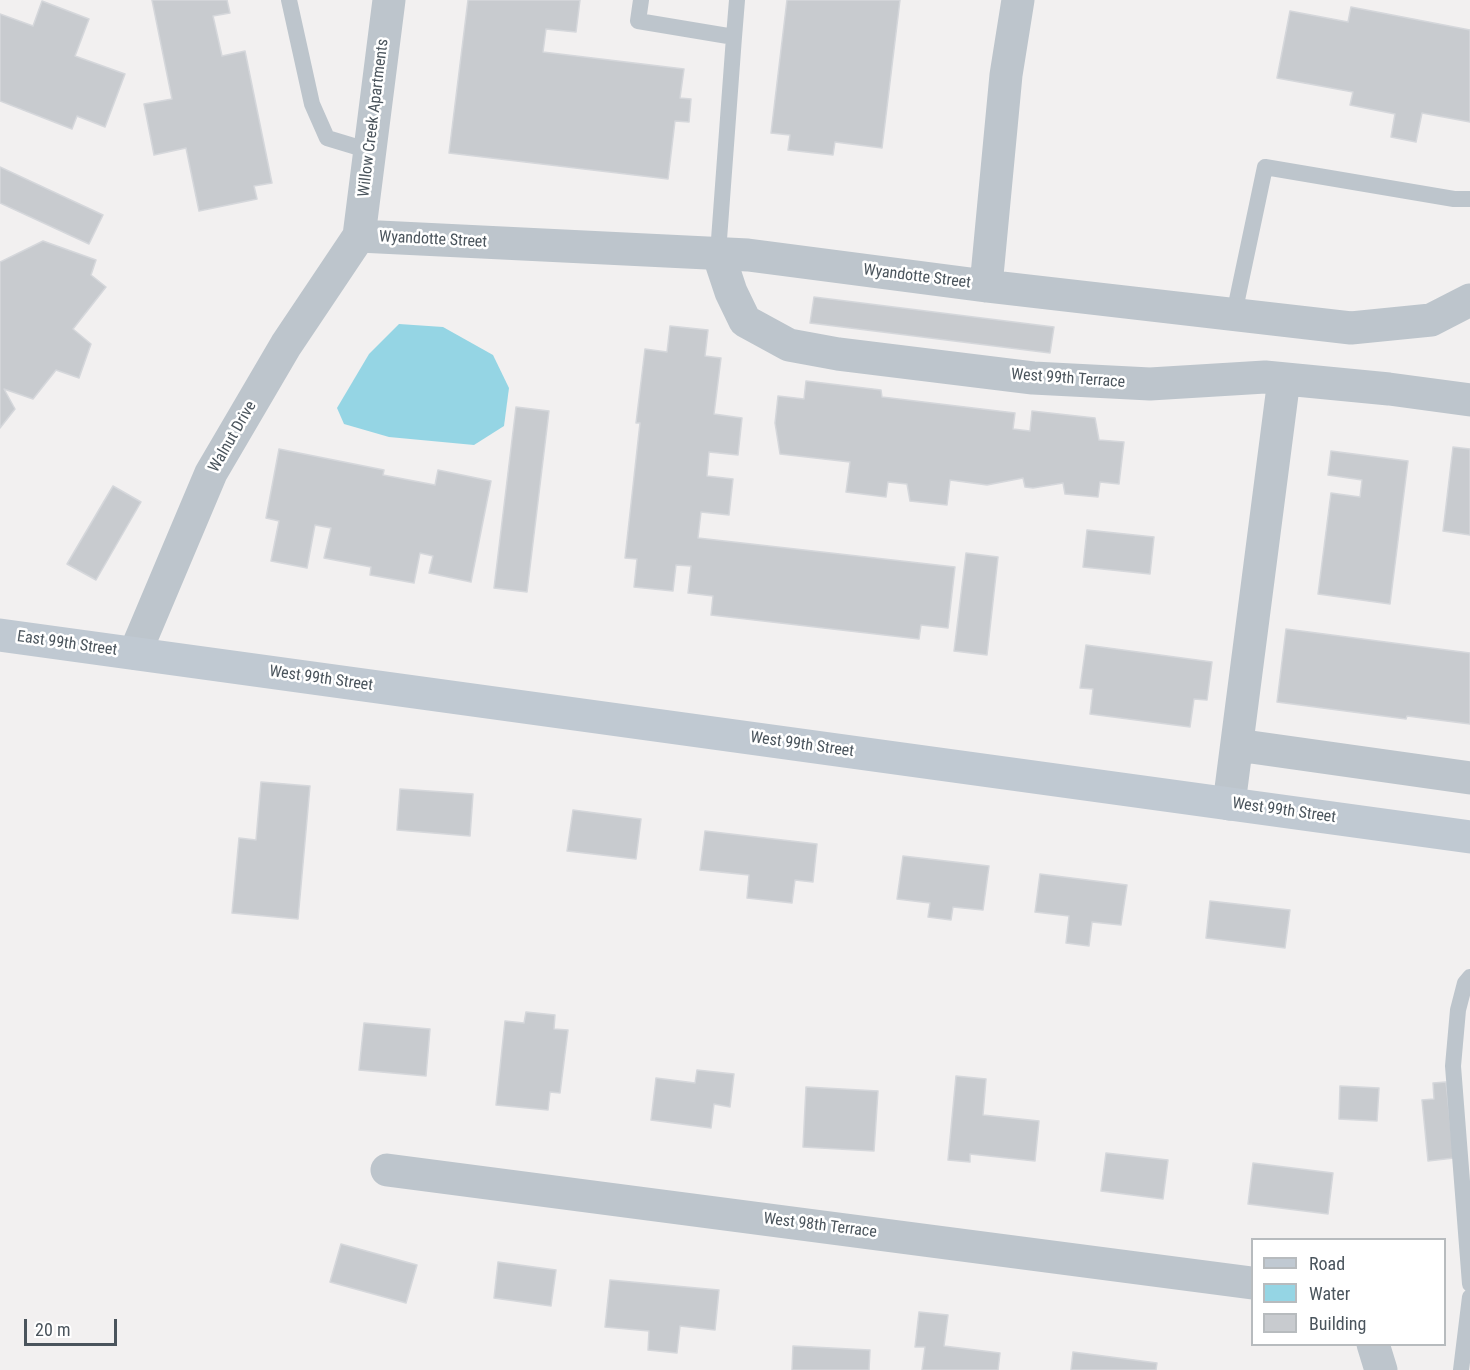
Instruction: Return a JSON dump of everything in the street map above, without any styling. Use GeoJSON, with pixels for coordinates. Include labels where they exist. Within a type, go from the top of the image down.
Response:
{"type":"FeatureCollection","features":[{"type":"Feature","properties":{"kind":"street","name":"Willow Creek Apartments"},"geometry":{"type":"LineString","coordinates":[[359,236],[389,0]]}},
{"type":"Feature","properties":{"kind":"street"},"geometry":{"type":"LineString","coordinates":[[986,286],[1006,75],[1018,0]]}},
{"type":"Feature","properties":{"kind":"street","name":"Wyandotte Street"},"geometry":{"type":"LineString","coordinates":[[359,236],[748,255],[986,286],[1351,328],[1431,320],[1470,300]]}},
{"type":"Feature","properties":{"kind":"street","name":"Walnut Drive"},"geometry":{"type":"LineString","coordinates":[[135,653],[211,473],[286,345],[359,236]]}},
{"type":"Feature","properties":{"kind":"street","name":"West 99th Terrace"},"geometry":{"type":"LineString","coordinates":[[718,253],[731,292],[745,321],[789,345],[837,354],[1033,378],[1150,384],[1265,377],[1389,389],[1470,400]]}},
{"type":"Feature","properties":{"kind":"street"},"geometry":{"type":"LineString","coordinates":[[1229,804],[1284,379]]}},
{"type":"Feature","properties":{"kind":"street","name":"East 99th Street"},"geometry":{"type":"LineString","coordinates":[[0,635],[135,653]]}},
{"type":"Feature","properties":{"kind":"street","name":"West 99th Street"},"geometry":{"type":"LineString","coordinates":[[135,653],[1470,837]]}},
{"type":"Feature","properties":{"kind":"street"},"geometry":{"type":"LineString","coordinates":[[1237,746],[1470,778]]}},
{"type":"Feature","properties":{"kind":"street","name":"West 98th Terrace"},"geometry":{"type":"LineString","coordinates":[[387,1170],[1251,1283]]}},
{"type":"Feature","properties":{"kind":"street"},"geometry":{"type":"LineString","coordinates":[[1374,1346],[1381,1370]]}},
{"type":"Feature","properties":{"kind":"lane"},"geometry":{"type":"LineString","coordinates":[[290,0],[312,105],[327,138],[369,151]]}},
{"type":"Feature","properties":{"kind":"lane"},"geometry":{"type":"LineString","coordinates":[[641,0],[638,21],[734,37]]}},
{"type":"Feature","properties":{"kind":"lane"},"geometry":{"type":"LineString","coordinates":[[718,253],[737,0]]}},
{"type":"Feature","properties":{"kind":"lane"},"geometry":{"type":"LineString","coordinates":[[1234,314],[1265,167],[1454,199],[1470,199]]}},
{"type":"Feature","properties":{"kind":"lane"},"geometry":{"type":"LineString","coordinates":[[1470,977],[1465,983],[1458,1010],[1453,1066],[1470,1284]]}},
{"type":"Feature","properties":{"kind":"lane"},"geometry":{"type":"LineString","coordinates":[[1461,1370],[1470,1297]]}},
{"type":"Feature","properties":{"kind":"water"},"geometry":{"type":"Polygon","coordinates":[[[399,324],[443,327],[493,355],[509,388],[504,426],[474,445],[389,437],[344,424],[337,408],[369,354],[399,324]]]}},
{"type":"Feature","properties":{"kind":"building"},"geometry":{"type":"Polygon","coordinates":[[[152,0],[227,0],[230,13],[213,16],[222,56],[245,51],[272,183],[254,186],[257,199],[199,211],[186,148],[154,155],[144,104],[172,99],[152,0]]]}},
{"type":"Feature","properties":{"kind":"building"},"geometry":{"type":"Polygon","coordinates":[[[468,0],[580,0],[576,32],[546,29],[543,52],[684,69],[680,98],[691,99],[689,122],[675,121],[668,179],[449,153],[468,0]]]}},
{"type":"Feature","properties":{"kind":"building"},"geometry":{"type":"Polygon","coordinates":[[[787,0],[900,0],[882,148],[835,142],[833,155],[788,150],[790,135],[771,133],[787,0]]]}},
{"type":"Feature","properties":{"kind":"building"},"geometry":{"type":"Polygon","coordinates":[[[42,1],[89,19],[75,56],[125,74],[105,127],[77,116],[72,129],[0,101],[0,14],[33,26],[42,1]]]}},
{"type":"Feature","properties":{"kind":"building"},"geometry":{"type":"Polygon","coordinates":[[[1351,7],[1470,30],[1470,122],[1422,113],[1416,142],[1391,137],[1395,114],[1350,105],[1353,92],[1277,78],[1290,11],[1348,22],[1351,7]]]}},
{"type":"Feature","properties":{"kind":"building"},"geometry":{"type":"Polygon","coordinates":[[[0,167],[103,215],[89,244],[0,203],[0,167]]]}},
{"type":"Feature","properties":{"kind":"building"},"geometry":{"type":"Polygon","coordinates":[[[43,241],[96,260],[91,275],[106,287],[73,329],[91,344],[79,378],[56,370],[33,399],[4,389],[15,409],[0,428],[0,262],[43,241]]]}},
{"type":"Feature","properties":{"kind":"building"},"geometry":{"type":"Polygon","coordinates":[[[814,297],[1054,327],[1050,353],[810,323],[814,297]]]}},
{"type":"Feature","properties":{"kind":"building"},"geometry":{"type":"Polygon","coordinates":[[[670,326],[708,330],[705,356],[721,358],[714,414],[742,418],[738,455],[709,452],[707,476],[733,479],[729,515],[701,512],[698,538],[955,567],[948,628],[921,625],[919,639],[711,615],[713,596],[688,593],[691,566],[676,565],[673,591],[634,587],[637,559],[625,558],[640,423],[636,423],[645,349],[667,352],[670,326]]]}},
{"type":"Feature","properties":{"kind":"building"},"geometry":{"type":"Polygon","coordinates":[[[806,381],[881,390],[882,397],[1015,413],[1013,429],[1030,431],[1032,411],[1095,418],[1099,440],[1124,442],[1119,484],[1100,482],[1098,497],[1065,494],[1063,483],[1033,488],[1025,487],[1023,478],[987,485],[950,480],[947,505],[910,501],[907,484],[888,482],[886,497],[846,492],[850,462],[780,454],[775,423],[778,396],[804,399],[806,381]]]}},
{"type":"Feature","properties":{"kind":"building"},"geometry":{"type":"Polygon","coordinates":[[[516,407],[549,411],[527,592],[494,588],[516,407]]]}},
{"type":"Feature","properties":{"kind":"building"},"geometry":{"type":"Polygon","coordinates":[[[1453,447],[1470,449],[1470,535],[1443,531],[1453,447]]]}},
{"type":"Feature","properties":{"kind":"building"},"geometry":{"type":"Polygon","coordinates":[[[279,449],[384,470],[383,475],[435,485],[438,470],[491,481],[471,582],[429,573],[433,556],[420,553],[414,583],[370,575],[371,567],[324,558],[331,528],[315,525],[307,568],[271,561],[279,521],[266,518],[279,449]]]}},
{"type":"Feature","properties":{"kind":"building"},"geometry":{"type":"Polygon","coordinates":[[[1331,451],[1408,461],[1390,604],[1318,594],[1331,493],[1360,497],[1362,480],[1328,475],[1331,451]]]}},
{"type":"Feature","properties":{"kind":"building"},"geometry":{"type":"Polygon","coordinates":[[[113,486],[141,502],[96,580],[67,564],[113,486]]]}},
{"type":"Feature","properties":{"kind":"building"},"geometry":{"type":"Polygon","coordinates":[[[1087,530],[1154,537],[1150,574],[1083,567],[1087,530]]]}},
{"type":"Feature","properties":{"kind":"building"},"geometry":{"type":"Polygon","coordinates":[[[966,553],[998,557],[987,655],[954,651],[966,553]]]}},
{"type":"Feature","properties":{"kind":"building"},"geometry":{"type":"Polygon","coordinates":[[[1286,629],[1470,653],[1470,724],[1407,716],[1406,719],[1277,702],[1286,629]]]}},
{"type":"Feature","properties":{"kind":"building"},"geometry":{"type":"Polygon","coordinates":[[[1086,645],[1212,662],[1207,700],[1194,699],[1190,727],[1090,714],[1093,689],[1080,688],[1086,645]]]}},
{"type":"Feature","properties":{"kind":"building"},"geometry":{"type":"Polygon","coordinates":[[[261,782],[310,786],[298,919],[232,913],[239,838],[256,840],[261,782]]]}},
{"type":"Feature","properties":{"kind":"building"},"geometry":{"type":"Polygon","coordinates":[[[400,789],[473,794],[470,836],[397,830],[400,789]]]}},
{"type":"Feature","properties":{"kind":"building"},"geometry":{"type":"Polygon","coordinates":[[[573,810],[641,819],[636,859],[567,851],[573,810]]]}},
{"type":"Feature","properties":{"kind":"building"},"geometry":{"type":"Polygon","coordinates":[[[705,831],[817,844],[813,882],[795,880],[792,903],[747,898],[749,875],[700,870],[705,831]]]}},
{"type":"Feature","properties":{"kind":"building"},"geometry":{"type":"Polygon","coordinates":[[[903,856],[989,866],[983,910],[953,907],[951,920],[928,917],[930,903],[897,899],[903,856]]]}},
{"type":"Feature","properties":{"kind":"building"},"geometry":{"type":"Polygon","coordinates":[[[1040,874],[1127,885],[1121,925],[1092,922],[1089,946],[1066,943],[1069,916],[1035,912],[1040,874]]]}},
{"type":"Feature","properties":{"kind":"building"},"geometry":{"type":"Polygon","coordinates":[[[1210,901],[1290,910],[1285,948],[1206,938],[1210,901]]]}},
{"type":"Feature","properties":{"kind":"building"},"geometry":{"type":"Polygon","coordinates":[[[526,1012],[555,1015],[554,1029],[568,1030],[560,1093],[550,1092],[548,1110],[496,1105],[505,1021],[524,1023],[526,1012]]]}},
{"type":"Feature","properties":{"kind":"building"},"geometry":{"type":"Polygon","coordinates":[[[364,1023],[430,1029],[426,1076],[359,1070],[364,1023]]]}},
{"type":"Feature","properties":{"kind":"building"},"geometry":{"type":"Polygon","coordinates":[[[697,1070],[734,1074],[730,1107],[714,1104],[711,1128],[651,1120],[656,1078],[695,1083],[697,1070]]]}},
{"type":"Feature","properties":{"kind":"building"},"geometry":{"type":"Polygon","coordinates":[[[956,1076],[986,1079],[983,1115],[1039,1121],[1035,1161],[970,1154],[970,1162],[948,1160],[956,1076]]]}},
{"type":"Feature","properties":{"kind":"building"},"geometry":{"type":"Polygon","coordinates":[[[1446,1082],[1454,1158],[1428,1161],[1422,1100],[1434,1099],[1433,1083],[1446,1082]]]}},
{"type":"Feature","properties":{"kind":"building"},"geometry":{"type":"Polygon","coordinates":[[[1340,1086],[1379,1088],[1377,1121],[1339,1119],[1340,1086]]]}},
{"type":"Feature","properties":{"kind":"building"},"geometry":{"type":"Polygon","coordinates":[[[806,1087],[878,1091],[874,1151],[803,1147],[806,1087]]]}},
{"type":"Feature","properties":{"kind":"building"},"geometry":{"type":"Polygon","coordinates":[[[1106,1153],[1168,1160],[1163,1199],[1101,1191],[1106,1153]]]}},
{"type":"Feature","properties":{"kind":"building"},"geometry":{"type":"Polygon","coordinates":[[[1253,1163],[1333,1173],[1328,1214],[1248,1204],[1253,1163]]]}},
{"type":"Feature","properties":{"kind":"building"},"geometry":{"type":"Polygon","coordinates":[[[341,1244],[417,1265],[406,1303],[330,1282],[341,1244]]]}},
{"type":"Feature","properties":{"kind":"building"},"geometry":{"type":"Polygon","coordinates":[[[498,1262],[556,1270],[551,1306],[494,1298],[498,1262]]]}},
{"type":"Feature","properties":{"kind":"building"},"geometry":{"type":"Polygon","coordinates":[[[610,1280],[719,1290],[715,1330],[680,1326],[677,1353],[648,1350],[649,1331],[605,1327],[610,1280]]]}},
{"type":"Feature","properties":{"kind":"building"},"geometry":{"type":"Polygon","coordinates":[[[919,1312],[948,1315],[944,1346],[1000,1353],[998,1370],[922,1370],[925,1347],[915,1347],[919,1312]]]}},
{"type":"Feature","properties":{"kind":"building"},"geometry":{"type":"Polygon","coordinates":[[[793,1346],[870,1350],[869,1370],[792,1370],[793,1346]]]}},
{"type":"Feature","properties":{"kind":"building"},"geometry":{"type":"Polygon","coordinates":[[[1073,1352],[1157,1363],[1156,1370],[1071,1370],[1073,1352]]]}}]}
